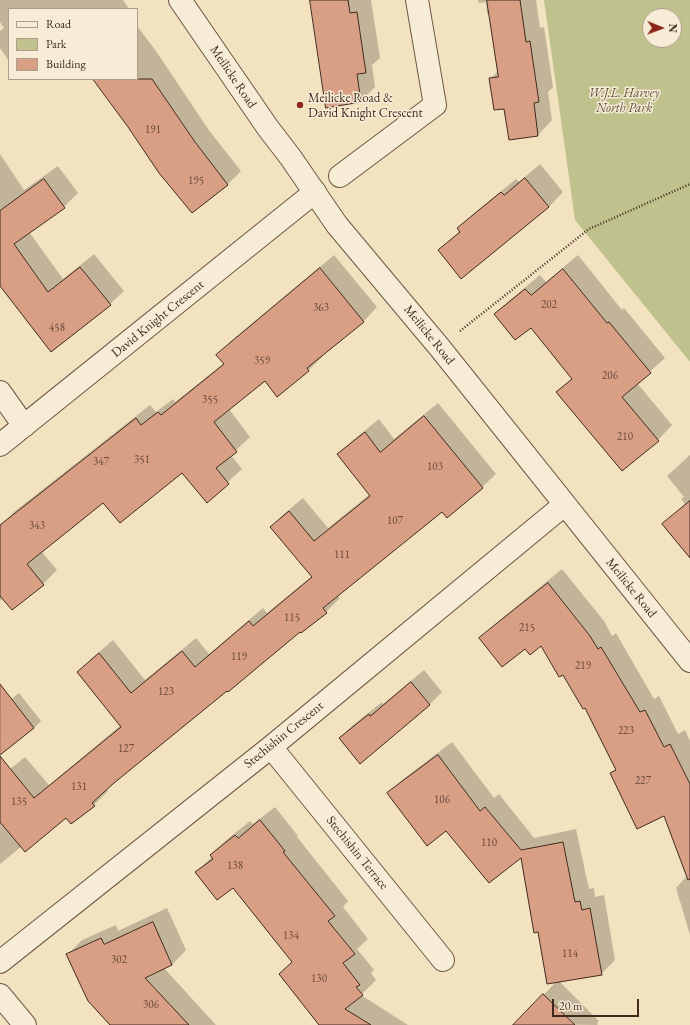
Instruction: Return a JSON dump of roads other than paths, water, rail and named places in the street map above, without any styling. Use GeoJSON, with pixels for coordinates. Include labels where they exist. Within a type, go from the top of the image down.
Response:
{"type":"FeatureCollection","features":[{"type":"Feature","properties":{"kind":"street","name":"Meilicke Road"},"geometry":{"type":"LineString","coordinates":[[180,0],[337,225],[440,348],[690,661]]}},
{"type":"Feature","properties":{"kind":"street"},"geometry":{"type":"LineString","coordinates":[[340,176],[435,105],[417,0]]}},
{"type":"Feature","properties":{"kind":"street","name":"David Knight Crescent"},"geometry":{"type":"LineString","coordinates":[[0,446],[315,192]]}},
{"type":"Feature","properties":{"kind":"street"},"geometry":{"type":"LineString","coordinates":[[0,392],[24,426]]}},
{"type":"Feature","properties":{"kind":"street","name":"Stechishin Crescent"},"geometry":{"type":"LineString","coordinates":[[0,962],[271,747],[531,534],[564,505]]}},
{"type":"Feature","properties":{"kind":"street","name":"Stechishin Terrace"},"geometry":{"type":"LineString","coordinates":[[271,747],[443,960]]}},
{"type":"Feature","properties":{"kind":"street"},"geometry":{"type":"LineString","coordinates":[[0,994],[25,1025]]}},
{"type":"Feature","properties":{"kind":"place","name":"Meilicke Road & David Knight Crescent"},"geometry":{"type":"Point","coordinates":[300,105]}},
{"type":"Feature","properties":{"kind":"park label","name":"W.J.L. Harvey North Park"},"geometry":{"type":"Point","coordinates":[624,100]}}]}
